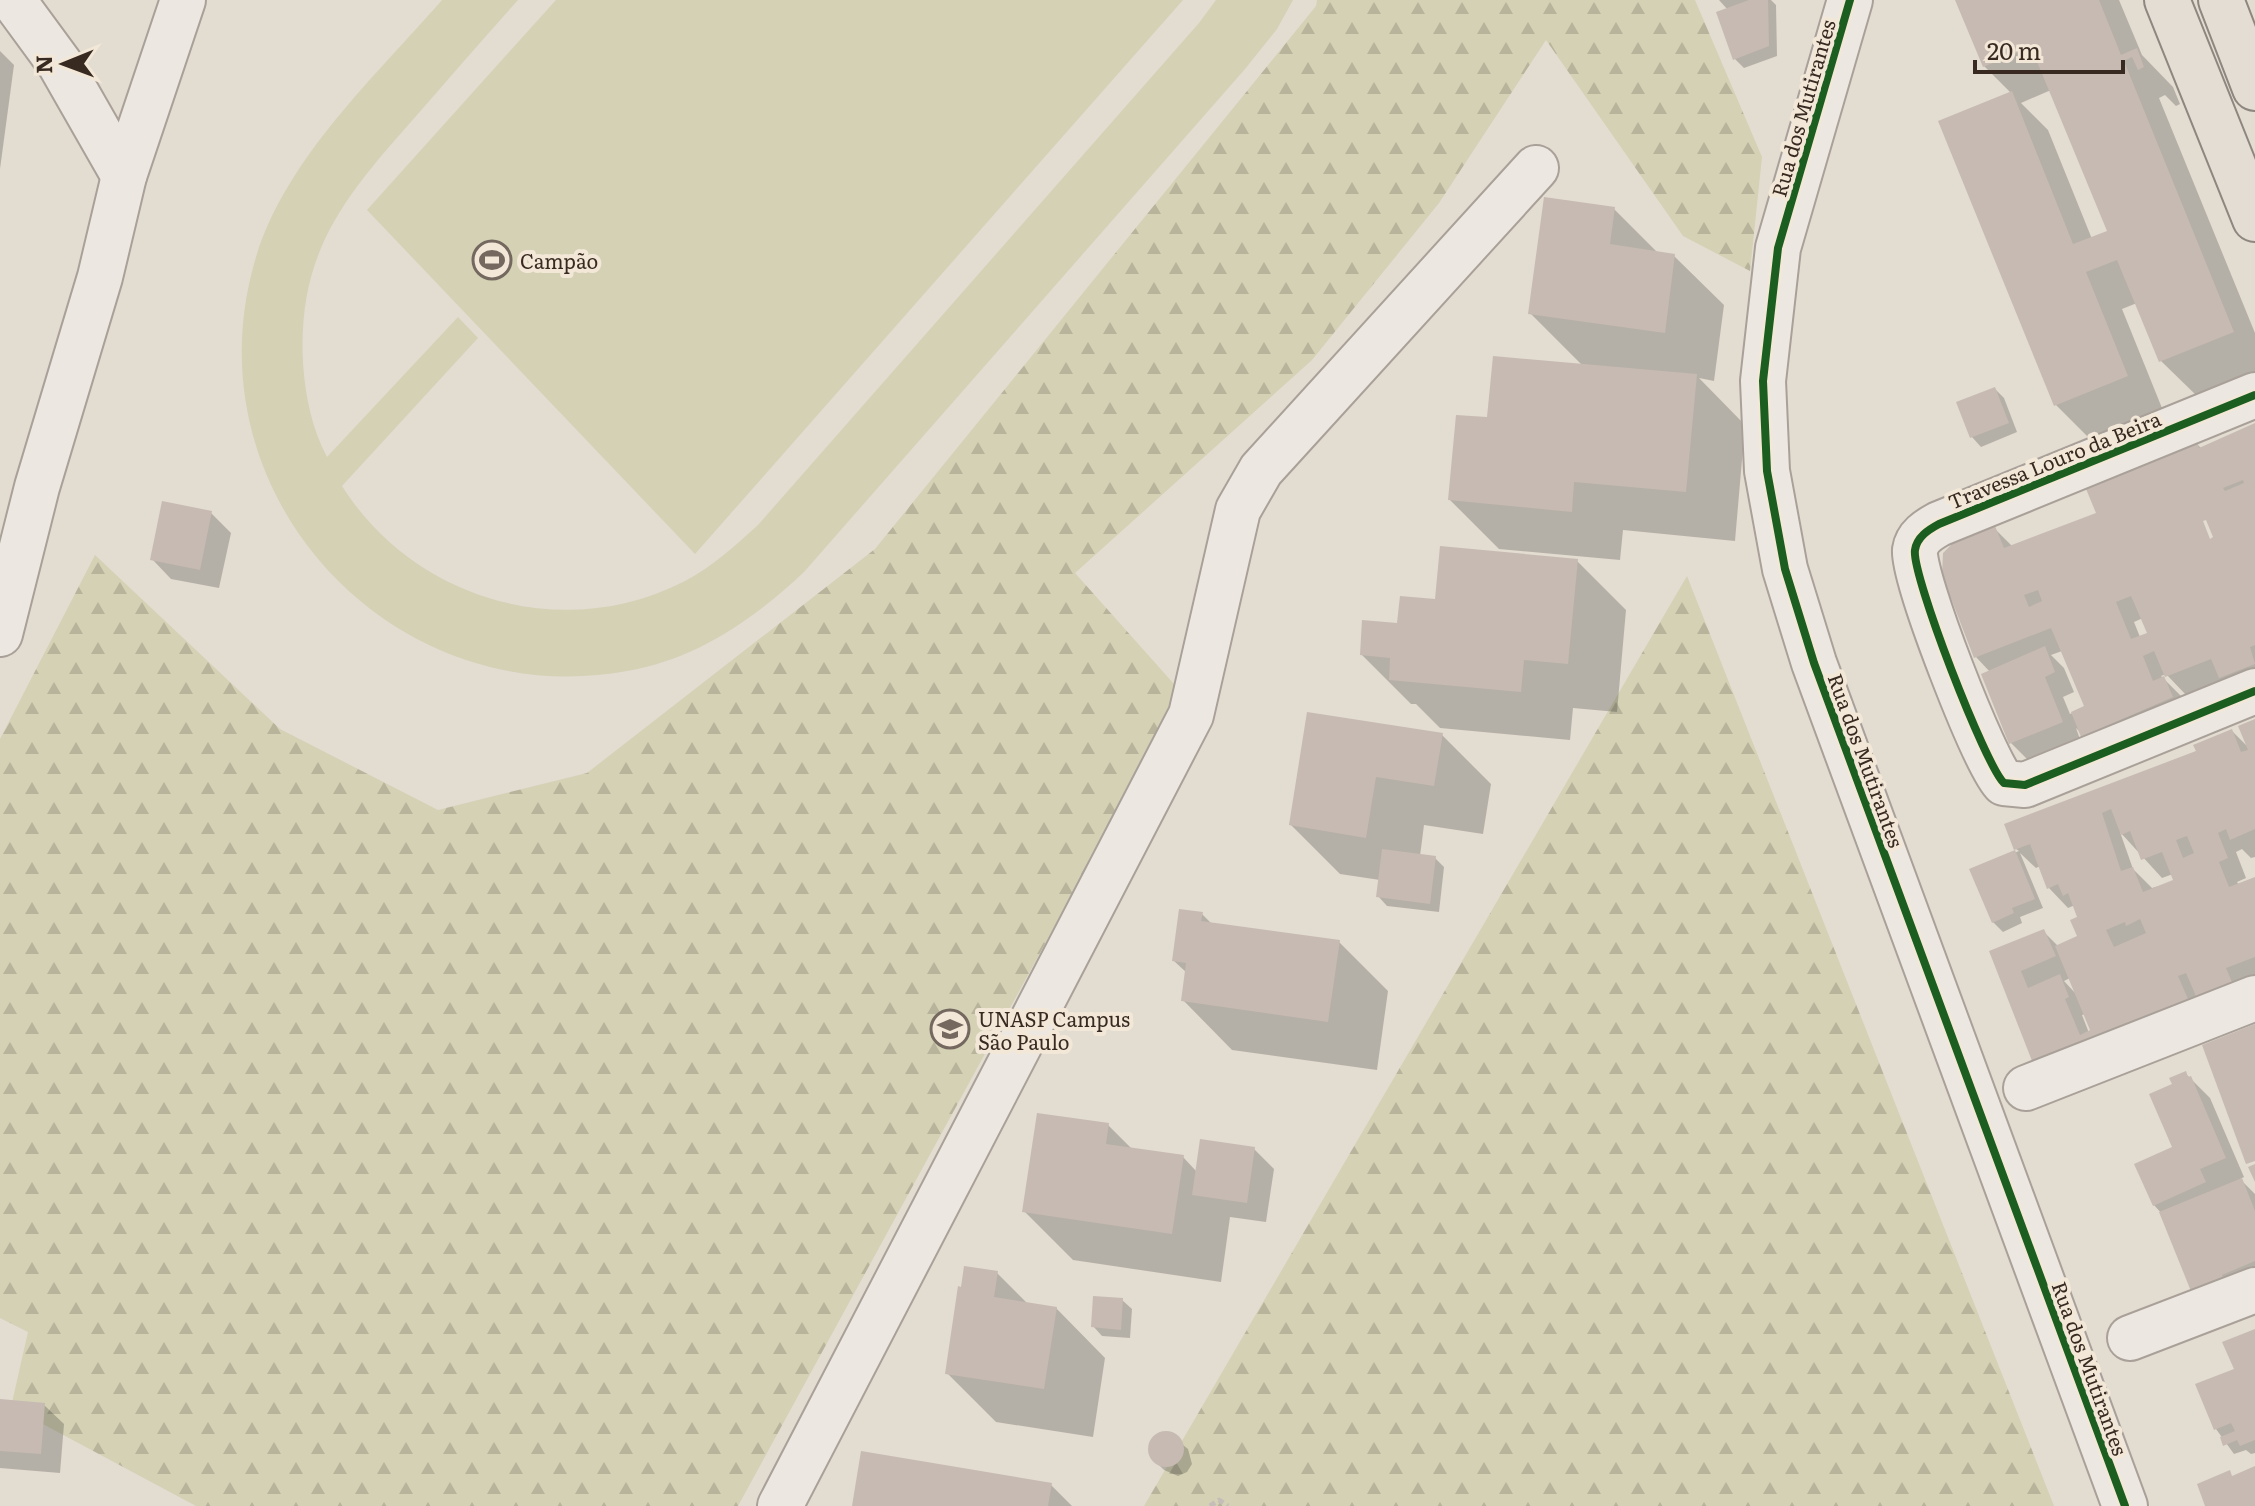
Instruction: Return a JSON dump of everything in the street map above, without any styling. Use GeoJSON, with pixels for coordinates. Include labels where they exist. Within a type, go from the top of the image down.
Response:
{"type":"FeatureCollection","features":[{"type":"Feature","properties":{"kind":"main road"},"geometry":{"type":"LineString","coordinates":[[2167,0],[2255,219]]}},
{"type":"Feature","properties":{"kind":"main road"},"geometry":{"type":"LineString","coordinates":[[2221,0],[2255,88]]}},
{"type":"Feature","properties":{"kind":"street"},"geometry":{"type":"LineString","coordinates":[[13,0],[60,64],[124,176]]}},
{"type":"Feature","properties":{"kind":"street"},"geometry":{"type":"LineString","coordinates":[[0,634],[37,487],[100,277],[124,176],[183,0]]}},
{"type":"Feature","properties":{"kind":"street","name":"Rua dos Mutirantes"},"geometry":{"type":"LineString","coordinates":[[1850,0],[1778,248],[1763,381],[1767,471],[1785,569],[1814,663],[2125,1506]]}},
{"type":"Feature","properties":{"kind":"street"},"geometry":{"type":"LineString","coordinates":[[780,1506],[1191,715],[1238,510],[1261,470],[1536,168]]}},
{"type":"Feature","properties":{"kind":"street","name":"Travessa Louro da Beira"},"geometry":{"type":"LineString","coordinates":[[2255,395],[1939,524],[1927,531],[1915,550],[1916,566],[1941,640],[1991,765],[2004,783],[2025,785],[2255,691]]}},
{"type":"Feature","properties":{"kind":"street"},"geometry":{"type":"LineString","coordinates":[[2026,1088],[2255,998]]}},
{"type":"Feature","properties":{"kind":"street"},"geometry":{"type":"LineString","coordinates":[[2130,1338],[2255,1290]]}},
{"type":"Feature","properties":{"kind":"path"},"geometry":{"type":"LineString","coordinates":[[1210,1506],[1219,1500],[1228,1506]]}},
{"type":"Feature","properties":{"kind":"green space"},"geometry":{"type":"Polygon","coordinates":[[[442,0],[518,0],[369,171],[332,226],[308,288],[303,323],[303,363],[310,412],[327,457],[458,317],[478,338],[342,486],[372,525],[409,558],[450,583],[495,600],[542,609],[590,609],[638,600],[685,581],[714,562],[758,525],[1216,0],[1293,0],[1277,29],[1245,69],[804,572],[744,621],[701,647],[677,657],[627,671],[541,675],[461,658],[389,622],[328,571],[282,506],[252,432],[242,350],[254,264],[267,227],[308,156],[333,123],[442,0]]]}},
{"type":"Feature","properties":{"kind":"green space"},"geometry":{"type":"Polygon","coordinates":[[[556,0],[1183,0],[695,554],[367,210],[556,0]]]}},
{"type":"Feature","properties":{"kind":"green space"},"geometry":{"type":"Polygon","coordinates":[[[1317,0],[1695,0],[1762,157],[1750,271],[1683,236],[1546,40],[1439,203],[1312,360],[1075,573],[1182,693],[738,1506],[196,1506],[11,1407],[28,1332],[0,1318],[0,739],[95,555],[280,729],[438,810],[587,773],[875,549],[1316,6],[1317,0]]]}},
{"type":"Feature","properties":{"kind":"green space"},"geometry":{"type":"Polygon","coordinates":[[[1687,576],[2054,1506],[1144,1506],[1687,576]]]}},
{"type":"Feature","properties":{"kind":"building"},"geometry":{"type":"Polygon","coordinates":[[[1749,0],[1768,0],[1769,46],[1733,60],[1716,12],[1749,0]]]}},
{"type":"Feature","properties":{"kind":"building"},"geometry":{"type":"Polygon","coordinates":[[[1955,0],[2099,0],[2121,55],[2137,48],[2144,67],[2138,70],[2132,57],[2124,61],[2234,332],[2159,362],[2117,260],[2086,272],[2128,376],[2054,406],[1938,121],[2012,91],[2073,244],[2107,231],[2031,47],[1983,67],[1955,0]]]}},
{"type":"Feature","properties":{"kind":"building"},"geometry":{"type":"Polygon","coordinates":[[[1544,197],[1615,207],[1610,244],[1675,254],[1665,333],[1528,314],[1544,197]]]}},
{"type":"Feature","properties":{"kind":"building"},"geometry":{"type":"Polygon","coordinates":[[[1493,356],[1697,374],[1686,492],[1574,482],[1572,512],[1448,500],[1456,415],[1487,417],[1493,356]]]}},
{"type":"Feature","properties":{"kind":"building"},"geometry":{"type":"Polygon","coordinates":[[[1995,387],[2009,423],[1970,438],[1956,402],[1995,387]]]}},
{"type":"Feature","properties":{"kind":"building"},"geometry":{"type":"Polygon","coordinates":[[[2255,423],[2255,645],[2250,647],[2255,664],[2219,678],[2211,659],[2165,677],[2154,651],[2143,656],[2153,681],[2164,676],[2173,697],[2081,737],[2071,712],[2084,706],[2051,628],[1974,658],[1942,575],[1943,553],[1958,538],[1995,526],[2004,548],[2096,513],[2084,484],[2196,440],[2199,448],[2255,423]],[[2243,480],[2223,488],[2225,491],[2244,483],[2243,480]],[[2206,520],[2203,521],[2210,539],[2213,537],[2206,520]],[[2038,590],[2024,595],[2029,607],[2042,601],[2038,590]],[[2131,596],[2116,602],[2131,639],[2147,633],[2131,596]]]}},
{"type":"Feature","properties":{"kind":"building"},"geometry":{"type":"Polygon","coordinates":[[[162,501],[212,511],[200,570],[150,560],[162,501]]]}},
{"type":"Feature","properties":{"kind":"building"},"geometry":{"type":"Polygon","coordinates":[[[1440,546],[1578,559],[1568,664],[1524,660],[1521,692],[1389,680],[1390,658],[1360,655],[1362,620],[1397,623],[1400,596],[1435,599],[1440,546]]]}},
{"type":"Feature","properties":{"kind":"building"},"geometry":{"type":"Polygon","coordinates":[[[2045,646],[2055,672],[2045,677],[2063,722],[2009,744],[1981,674],[2045,646]]]}},
{"type":"Feature","properties":{"kind":"building"},"geometry":{"type":"Polygon","coordinates":[[[1307,712],[1443,733],[1434,786],[1376,777],[1366,838],[1289,825],[1307,712]]]}},
{"type":"Feature","properties":{"kind":"building"},"geometry":{"type":"Polygon","coordinates":[[[2255,719],[2255,829],[2230,840],[2226,829],[2218,833],[2228,858],[2219,862],[2229,887],[2255,877],[2255,957],[2226,968],[2232,982],[2196,996],[2186,973],[2178,976],[2188,999],[2034,1066],[1989,951],[2044,929],[2056,956],[2021,971],[2028,988],[2060,974],[2069,997],[2065,999],[2080,1035],[2090,1030],[2055,946],[2077,936],[2070,920],[2077,917],[2068,893],[2063,896],[2058,884],[2047,889],[2030,844],[2014,850],[2004,824],[2196,751],[2193,745],[2232,729],[2241,752],[2248,750],[2238,726],[2255,719]],[[2111,809],[2102,813],[2121,871],[2133,867],[2143,892],[2173,880],[2162,852],[2141,860],[2130,831],[2121,835],[2111,809]],[[2187,836],[2176,840],[2183,858],[2194,853],[2187,836]],[[2140,919],[2126,926],[2125,922],[2106,930],[2114,947],[2146,933],[2140,919]]]}},
{"type":"Feature","properties":{"kind":"building"},"geometry":{"type":"Polygon","coordinates":[[[1382,849],[1436,856],[1430,904],[1376,897],[1382,849]]]}},
{"type":"Feature","properties":{"kind":"building"},"geometry":{"type":"Polygon","coordinates":[[[2015,850],[2035,899],[2012,908],[2014,913],[1992,923],[1969,869],[2015,850]]]}},
{"type":"Feature","properties":{"kind":"building"},"geometry":{"type":"Polygon","coordinates":[[[1179,909],[1203,912],[1201,921],[1340,940],[1328,1022],[1181,1001],[1186,963],[1172,961],[1179,909]]]}},
{"type":"Feature","properties":{"kind":"building"},"geometry":{"type":"Polygon","coordinates":[[[2255,1024],[2255,1161],[2246,1164],[2202,1045],[2255,1024]]]}},
{"type":"Feature","properties":{"kind":"building"},"geometry":{"type":"Polygon","coordinates":[[[2186,1071],[2188,1077],[2191,1076],[2226,1158],[2200,1169],[2206,1182],[2153,1206],[2134,1164],[2172,1147],[2149,1094],[2172,1084],[2169,1078],[2186,1071]]]}},
{"type":"Feature","properties":{"kind":"building"},"geometry":{"type":"Polygon","coordinates":[[[1037,1113],[1109,1123],[1106,1144],[1184,1155],[1172,1234],[1022,1212],[1037,1113]]]}},
{"type":"Feature","properties":{"kind":"building"},"geometry":{"type":"Polygon","coordinates":[[[1200,1139],[1255,1147],[1247,1203],[1192,1195],[1200,1139]]]}},
{"type":"Feature","properties":{"kind":"building"},"geometry":{"type":"Polygon","coordinates":[[[2255,1164],[2255,1182],[2248,1167],[2255,1164]]]}},
{"type":"Feature","properties":{"kind":"building"},"geometry":{"type":"Polygon","coordinates":[[[2242,1178],[2255,1211],[2255,1261],[2222,1275],[2227,1288],[2195,1301],[2159,1212],[2242,1178]]]}},
{"type":"Feature","properties":{"kind":"building"},"geometry":{"type":"Polygon","coordinates":[[[964,1266],[998,1271],[994,1297],[1057,1307],[1044,1389],[945,1374],[958,1286],[961,1287],[964,1266]]]}},
{"type":"Feature","properties":{"kind":"building"},"geometry":{"type":"Polygon","coordinates":[[[1093,1296],[1123,1298],[1121,1330],[1091,1327],[1093,1296]]]}},
{"type":"Feature","properties":{"kind":"building"},"geometry":{"type":"Polygon","coordinates":[[[2255,1329],[2255,1440],[2240,1446],[2237,1440],[2223,1446],[2220,1437],[2235,1431],[2231,1423],[2214,1430],[2195,1384],[2234,1369],[2222,1342],[2255,1329]]]}},
{"type":"Feature","properties":{"kind":"building"},"geometry":{"type":"Polygon","coordinates":[[[0,1399],[45,1403],[41,1454],[0,1451],[0,1399]]]}},
{"type":"Feature","properties":{"kind":"building"},"geometry":{"type":"Polygon","coordinates":[[[1166,1431],[1178,1437],[1184,1449],[1178,1461],[1166,1467],[1154,1461],[1148,1449],[1154,1437],[1166,1431]]]}},
{"type":"Feature","properties":{"kind":"building"},"geometry":{"type":"Polygon","coordinates":[[[861,1451],[1052,1483],[1048,1506],[852,1506],[861,1451]]]}},
{"type":"Feature","properties":{"kind":"building"},"geometry":{"type":"Polygon","coordinates":[[[2255,1466],[2255,1506],[2205,1506],[2197,1484],[2230,1470],[2232,1476],[2255,1466]]]}},
{"type":"Feature","properties":{"kind":"cycle path"},"geometry":{"type":"LineString","coordinates":[[1850,0],[1778,248],[1763,381],[1767,471],[1785,569],[1814,663],[2125,1506]]}},
{"type":"Feature","properties":{"kind":"cycle path"},"geometry":{"type":"LineString","coordinates":[[2255,395],[1939,524],[1927,531],[1915,550],[1925,594],[1951,670],[1982,743],[2004,783],[2025,785],[2255,691]]}},
{"type":"Feature","properties":{"kind":"place","name":"Campão"},"geometry":{"type":"Point","coordinates":[492,260]}},
{"type":"Feature","properties":{"kind":"place","name":"UNASP Campus São Paulo"},"geometry":{"type":"Point","coordinates":[950,1029]}}]}
